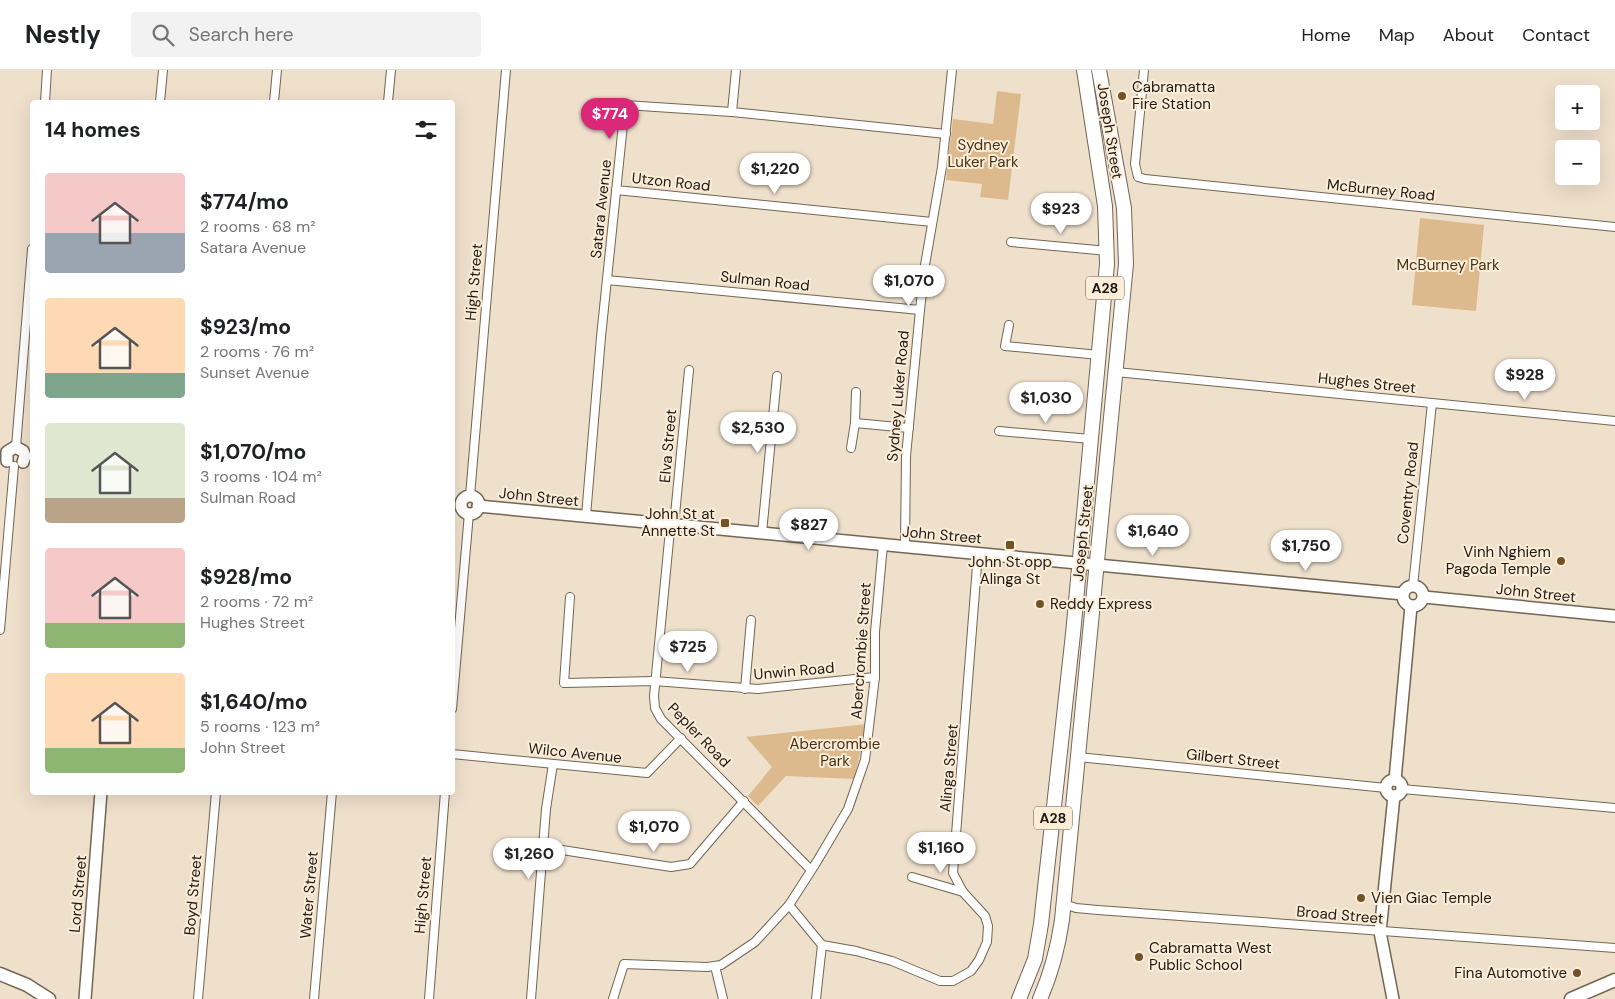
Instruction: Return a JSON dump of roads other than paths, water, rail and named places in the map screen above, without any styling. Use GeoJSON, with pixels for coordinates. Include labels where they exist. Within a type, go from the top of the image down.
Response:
{"type":"FeatureCollection","features":[{"type":"Feature","properties":{"kind":"highway","name":"Joseph Street"},"geometry":{"type":"LineString","coordinates":[[1019,999],[1035,958],[1041,924],[1092,439],[1108,250],[1105,206],[1084,70]]}},
{"type":"Feature","properties":{"kind":"highway","name":"Joseph Street"},"geometry":{"type":"LineString","coordinates":[[1040,999],[1047,984],[1056,951],[1064,904],[1096,564],[1125,286],[1127,235],[1120,184],[1099,70]]}},
{"type":"Feature","properties":{"kind":"main road"},"geometry":{"type":"LineString","coordinates":[[0,974],[27,985],[49,999]]}},
{"type":"Feature","properties":{"kind":"main road"},"geometry":{"type":"LineString","coordinates":[[1571,999],[1615,980]]}},
{"type":"Feature","properties":{"kind":"street"},"geometry":{"type":"LineString","coordinates":[[45,100],[47,70]]}},
{"type":"Feature","properties":{"kind":"street"},"geometry":{"type":"LineString","coordinates":[[160,100],[163,70]]}},
{"type":"Feature","properties":{"kind":"street"},"geometry":{"type":"LineString","coordinates":[[274,100],[276,70]]}},
{"type":"Feature","properties":{"kind":"street"},"geometry":{"type":"LineString","coordinates":[[388,100],[391,70]]}},
{"type":"Feature","properties":{"kind":"street","name":"High Street"},"geometry":{"type":"LineString","coordinates":[[470,496],[506,70]]}},
{"type":"Feature","properties":{"kind":"street"},"geometry":{"type":"LineString","coordinates":[[732,112],[736,70]]}},
{"type":"Feature","properties":{"kind":"street","name":"Sydney Luker Road"},"geometry":{"type":"LineString","coordinates":[[905,547],[905,488],[920,310],[946,134],[952,70]]}},
{"type":"Feature","properties":{"kind":"street","name":"Joseph Street"},"geometry":{"type":"LineString","coordinates":[[1144,70],[1134,164],[1138,177],[1145,179]]}},
{"type":"Feature","properties":{"kind":"street","name":"Satara Avenue"},"geometry":{"type":"LineString","coordinates":[[586,516],[625,105],[732,112],[946,134]]}},
{"type":"Feature","properties":{"kind":"street","name":"McBurney Road"},"geometry":{"type":"LineString","coordinates":[[1145,179],[1615,227]]}},
{"type":"Feature","properties":{"kind":"street","name":"Utzon Road"},"geometry":{"type":"LineString","coordinates":[[616,190],[932,222]]}},
{"type":"Feature","properties":{"kind":"street"},"geometry":{"type":"LineString","coordinates":[[1011,242],[1108,250]]}},
{"type":"Feature","properties":{"kind":"street"},"geometry":{"type":"LineString","coordinates":[[0,630],[30,275]]}},
{"type":"Feature","properties":{"kind":"street","name":"Sulman Road"},"geometry":{"type":"LineString","coordinates":[[607,280],[920,310]]}},
{"type":"Feature","properties":{"kind":"street"},"geometry":{"type":"LineString","coordinates":[[1008,325],[1005,346],[1099,354]]}},
{"type":"Feature","properties":{"kind":"street","name":"Elva Street"},"geometry":{"type":"LineString","coordinates":[[672,524],[675,515],[689,370]]}},
{"type":"Feature","properties":{"kind":"street","name":"Hughes Street"},"geometry":{"type":"LineString","coordinates":[[1116,372],[1615,421]]}},
{"type":"Feature","properties":{"kind":"street"},"geometry":{"type":"LineString","coordinates":[[762,533],[777,376]]}},
{"type":"Feature","properties":{"kind":"street"},"geometry":{"type":"LineString","coordinates":[[851,448],[855,423],[856,392]]}},
{"type":"Feature","properties":{"kind":"street","name":"Coventry Road"},"geometry":{"type":"LineString","coordinates":[[1413,586],[1432,403]]}},
{"type":"Feature","properties":{"kind":"street"},"geometry":{"type":"LineString","coordinates":[[855,423],[909,428]]}},
{"type":"Feature","properties":{"kind":"street"},"geometry":{"type":"LineString","coordinates":[[998,431],[1092,439]]}},
{"type":"Feature","properties":{"kind":"street"},"geometry":{"type":"LineString","coordinates":[[455,683],[476,498],[470,496],[456,504],[462,510],[474,510]]}},
{"type":"Feature","properties":{"kind":"street","name":"John Street"},"geometry":{"type":"LineString","coordinates":[[474,510],[586,516],[1403,594]]}},
{"type":"Feature","properties":{"kind":"street","name":"Pepler Road"},"geometry":{"type":"LineString","coordinates":[[672,524],[654,681],[655,708],[662,719],[811,870]]}},
{"type":"Feature","properties":{"kind":"street","name":"Abercrombie Street"},"geometry":{"type":"LineString","coordinates":[[613,999],[624,964],[721,965],[755,942],[790,905],[848,808],[860,778],[868,744],[875,677],[875,620],[883,545]]}},
{"type":"Feature","properties":{"kind":"street","name":"Alinga Street"},"geometry":{"type":"LineString","coordinates":[[822,945],[856,951],[892,961],[940,981],[953,981],[971,971],[979,960],[987,942],[985,916],[963,892],[953,873],[978,553]]}},
{"type":"Feature","properties":{"kind":"street"},"geometry":{"type":"LineString","coordinates":[[1413,586],[1420,588],[1424,597],[1419,604],[1412,606],[1407,604],[1403,594],[1408,587],[1413,586]]}},
{"type":"Feature","properties":{"kind":"street","name":"Unwin Road"},"geometry":{"type":"LineString","coordinates":[[570,597],[564,683],[654,681],[745,689],[774,688],[875,677]]}},
{"type":"Feature","properties":{"kind":"street","name":"John Street"},"geometry":{"type":"LineString","coordinates":[[1424,597],[1615,616]]}},
{"type":"Feature","properties":{"kind":"street"},"geometry":{"type":"LineString","coordinates":[[1393,999],[1380,932],[1412,606]]}},
{"type":"Feature","properties":{"kind":"street"},"geometry":{"type":"LineString","coordinates":[[745,689],[751,620]]}},
{"type":"Feature","properties":{"kind":"street","name":"Wilco Avenue"},"geometry":{"type":"LineString","coordinates":[[455,754],[647,772],[681,738]]}},
{"type":"Feature","properties":{"kind":"street","name":"Gilbert Street"},"geometry":{"type":"LineString","coordinates":[[1078,757],[1615,808]]}},
{"type":"Feature","properties":{"kind":"street"},"geometry":{"type":"LineString","coordinates":[[531,999],[543,847],[552,764]]}},
{"type":"Feature","properties":{"kind":"street","name":"Lord Street"},"geometry":{"type":"LineString","coordinates":[[85,999],[101,795]]}},
{"type":"Feature","properties":{"kind":"street","name":"Boyd Street"},"geometry":{"type":"LineString","coordinates":[[198,999],[216,795]]}},
{"type":"Feature","properties":{"kind":"street","name":"Water Street"},"geometry":{"type":"LineString","coordinates":[[314,999],[332,795]]}},
{"type":"Feature","properties":{"kind":"street","name":"High Street"},"geometry":{"type":"LineString","coordinates":[[428,999],[446,795]]}},
{"type":"Feature","properties":{"kind":"street"},"geometry":{"type":"LineString","coordinates":[[543,847],[671,867],[685,867],[690,864],[744,801]]}},
{"type":"Feature","properties":{"kind":"street"},"geometry":{"type":"LineString","coordinates":[[912,877],[963,892]]}},
{"type":"Feature","properties":{"kind":"street","name":"Broad Street"},"geometry":{"type":"LineString","coordinates":[[1064,904],[1076,908],[1615,948]]}},
{"type":"Feature","properties":{"kind":"street"},"geometry":{"type":"LineString","coordinates":[[790,905],[822,945],[816,999]]}},
{"type":"Feature","properties":{"kind":"street"},"geometry":{"type":"LineString","coordinates":[[715,966],[723,999]]}},
{"type":"Feature","properties":{"kind":"place","name":"Cabramatta Fire Station"},"geometry":{"type":"Point","coordinates":[1122,96]}},
{"type":"Feature","properties":{"kind":"place","name":"John St at Annette St"},"geometry":{"type":"Point","coordinates":[725,523]}},
{"type":"Feature","properties":{"kind":"place","name":"John St opp Alinga St"},"geometry":{"type":"Point","coordinates":[1010,545]}},
{"type":"Feature","properties":{"kind":"place","name":"Vinh Nghiem Pagoda Temple"},"geometry":{"type":"Point","coordinates":[1561,561]}},
{"type":"Feature","properties":{"kind":"place","name":"Reddy Express"},"geometry":{"type":"Point","coordinates":[1040,604]}},
{"type":"Feature","properties":{"kind":"place","name":"Vien Giac Temple"},"geometry":{"type":"Point","coordinates":[1361,898]}},
{"type":"Feature","properties":{"kind":"place","name":"Cabramatta West Public School"},"geometry":{"type":"Point","coordinates":[1139,957]}},
{"type":"Feature","properties":{"kind":"place","name":"Fina Automotive"},"geometry":{"type":"Point","coordinates":[1577,973]}},
{"type":"Feature","properties":{"kind":"park label","name":"Sydney Luker Park"},"geometry":{"type":"Point","coordinates":[983,154]}},
{"type":"Feature","properties":{"kind":"park label","name":"McBurney Park"},"geometry":{"type":"Point","coordinates":[1448,265]}},
{"type":"Feature","properties":{"kind":"park label","name":"Abercrombie Park"},"geometry":{"type":"Point","coordinates":[835,752]}}]}
